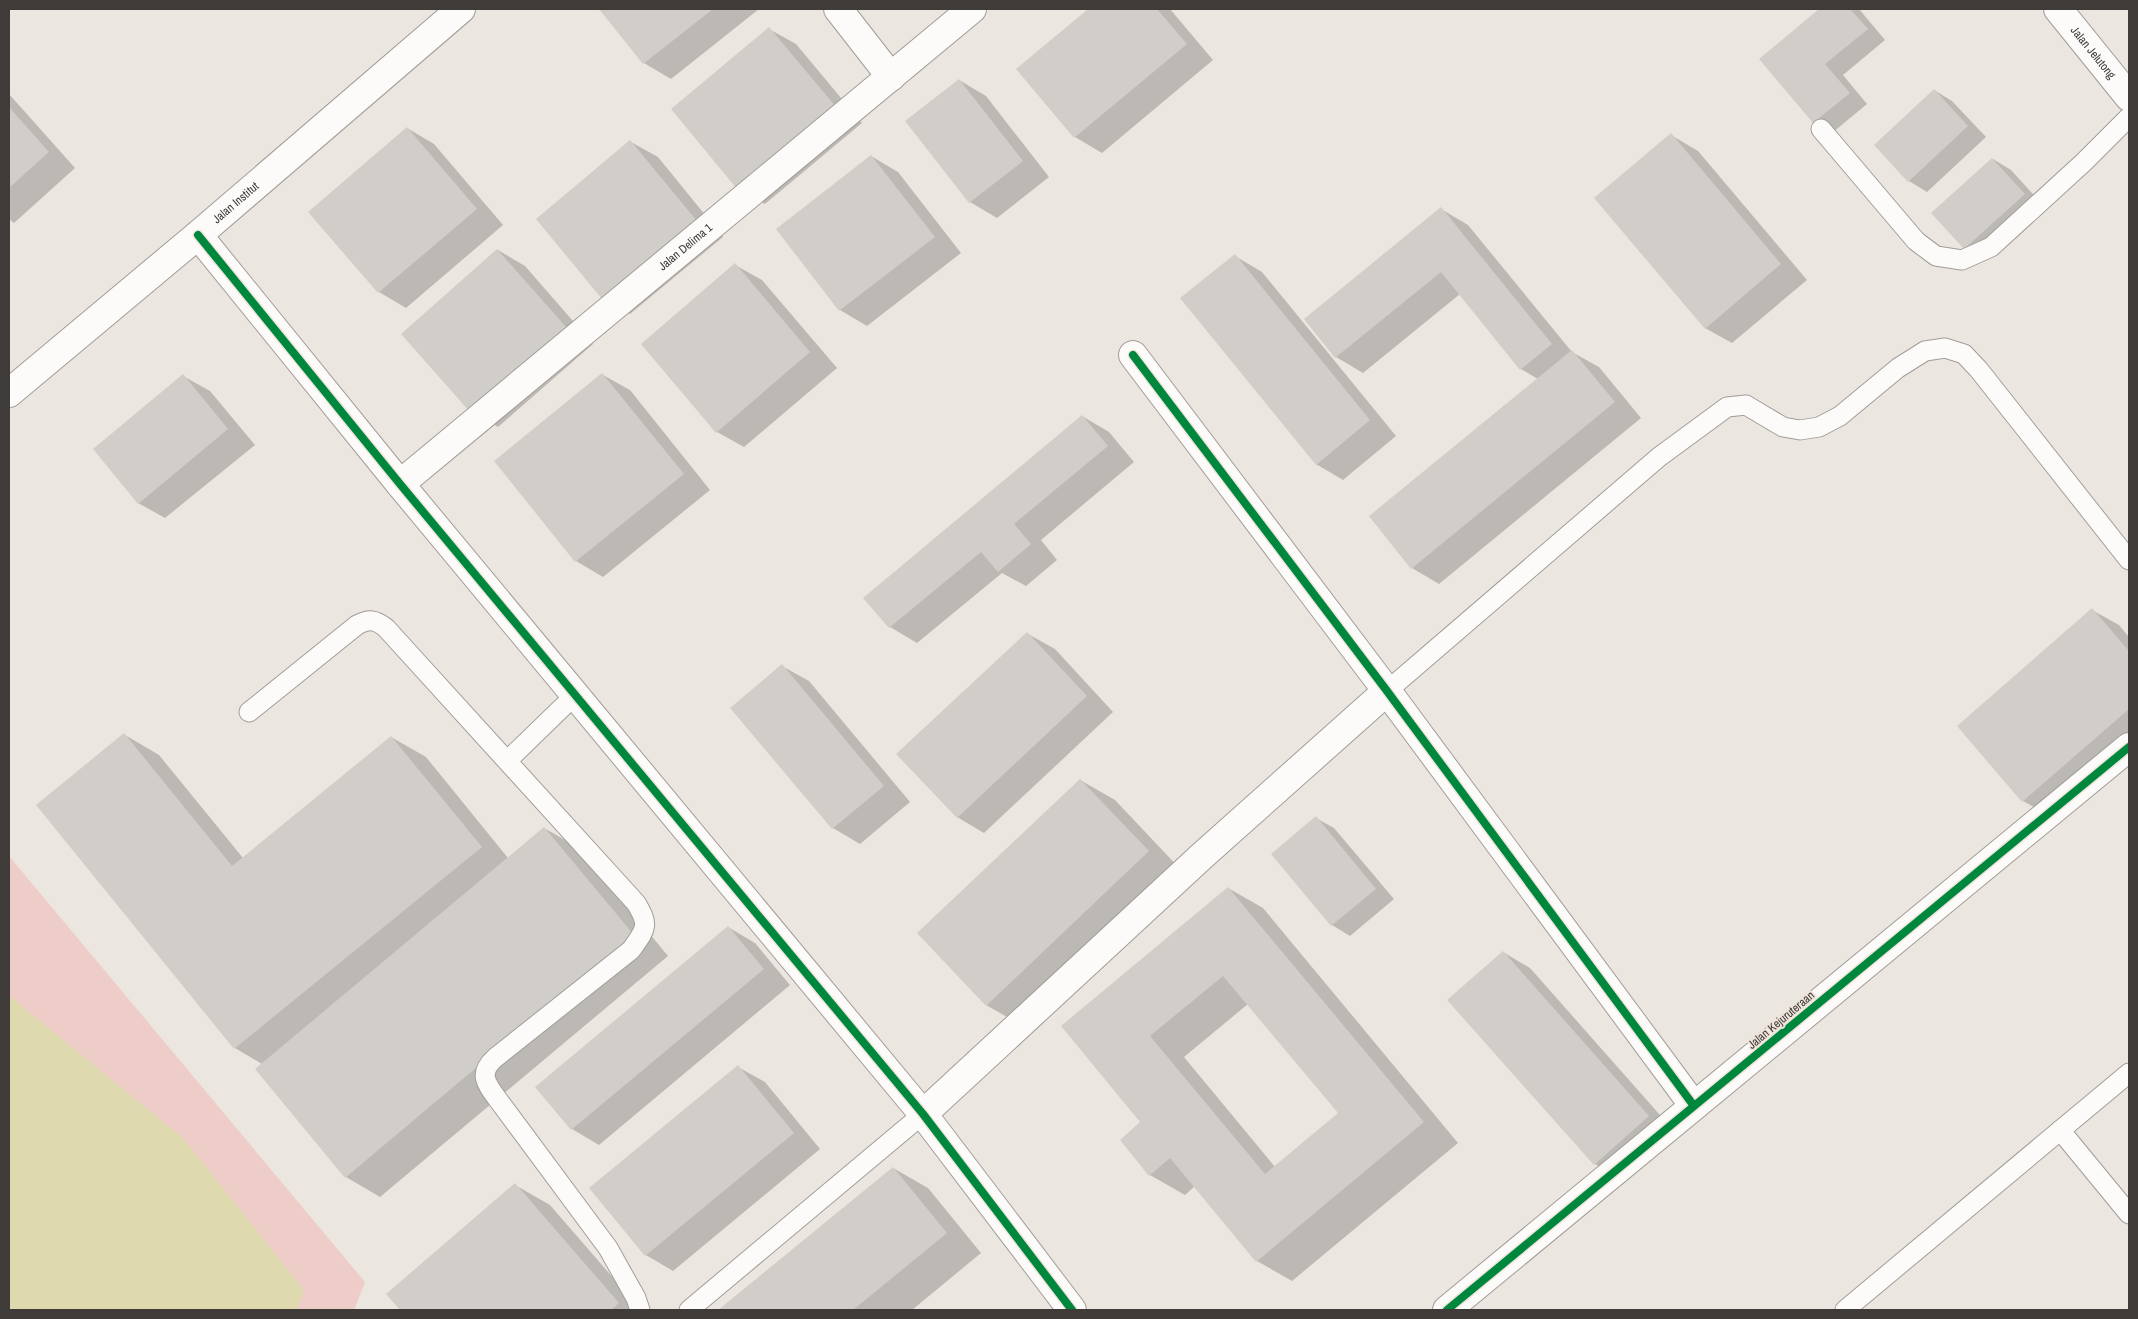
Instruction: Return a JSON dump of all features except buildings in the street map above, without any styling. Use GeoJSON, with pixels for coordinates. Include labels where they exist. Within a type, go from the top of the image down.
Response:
{"type":"FeatureCollection","features":[{"type":"Feature","properties":{"kind":"street","name":"Jalan Institut"},"geometry":{"type":"LineString","coordinates":[[9,393],[198,235],[460,9]]}},
{"type":"Feature","properties":{"kind":"street"},"geometry":{"type":"LineString","coordinates":[[838,9],[891,77]]}},
{"type":"Feature","properties":{"kind":"street","name":"Jalan Delima 1"},"geometry":{"type":"LineString","coordinates":[[400,484],[972,9]]}},
{"type":"Feature","properties":{"kind":"street","name":"Jalan Jelutong"},"geometry":{"type":"LineString","coordinates":[[2058,9],[2129,97]]}},
{"type":"Feature","properties":{"kind":"street"},"geometry":{"type":"LineString","coordinates":[[198,235],[574,696],[923,1114],[1072,1310]]}},
{"type":"Feature","properties":{"kind":"street"},"geometry":{"type":"LineString","coordinates":[[1133,355],[1387,692],[1694,1106]]}},
{"type":"Feature","properties":{"kind":"street"},"geometry":{"type":"LineString","coordinates":[[923,1114],[1203,855],[1387,692]]}},
{"type":"Feature","properties":{"kind":"street","name":"Jalan Kejuruteraan"},"geometry":{"type":"LineString","coordinates":[[1447,1310],[2129,747]]}},
{"type":"Feature","properties":{"kind":"lane"},"geometry":{"type":"LineString","coordinates":[[1821,129],[1916,241],[1936,256],[1962,260],[1991,247],[2084,162],[2129,117]]}},
{"type":"Feature","properties":{"kind":"lane"},"geometry":{"type":"LineString","coordinates":[[1387,692],[1659,457],[1727,407],[1746,404],[1783,427],[1800,430],[1819,427],[1840,416],[1898,368],[1925,351],[1945,348],[1964,354],[1979,370],[2129,560]]}},
{"type":"Feature","properties":{"kind":"lane"},"geometry":{"type":"LineString","coordinates":[[249,712],[357,625],[368,620],[377,621],[386,628],[636,903],[645,918],[644,933],[631,950],[488,1064],[485,1070],[485,1079],[499,1101],[608,1248],[636,1298],[640,1310]]}},
{"type":"Feature","properties":{"kind":"lane"},"geometry":{"type":"LineString","coordinates":[[507,761],[574,696]]}},
{"type":"Feature","properties":{"kind":"lane"},"geometry":{"type":"LineString","coordinates":[[1845,1310],[2129,1073]]}},
{"type":"Feature","properties":{"kind":"lane"},"geometry":{"type":"LineString","coordinates":[[689,1310],[923,1114]]}},
{"type":"Feature","properties":{"kind":"lane"},"geometry":{"type":"LineString","coordinates":[[2060,1130],[2129,1214]]}},
{"type":"Feature","properties":{"kind":"shaded area"},"geometry":{"type":"Polygon","coordinates":[[[9,856],[365,1282],[354,1310],[9,1310],[9,856]]]}},
{"type":"Feature","properties":{"kind":"shaded area"},"geometry":{"type":"Polygon","coordinates":[[[12,998],[184,1139],[304,1290],[297,1310],[9,1310],[9,999],[12,998]]]}},
{"type":"Feature","properties":{"kind":"cycle path"},"geometry":{"type":"LineString","coordinates":[[198,235],[400,484],[923,1114],[1072,1310]]}},
{"type":"Feature","properties":{"kind":"cycle path"},"geometry":{"type":"LineString","coordinates":[[1133,355],[1387,691],[1694,1106]]}},
{"type":"Feature","properties":{"kind":"cycle path"},"geometry":{"type":"LineString","coordinates":[[1447,1310],[2129,747]]}}]}
